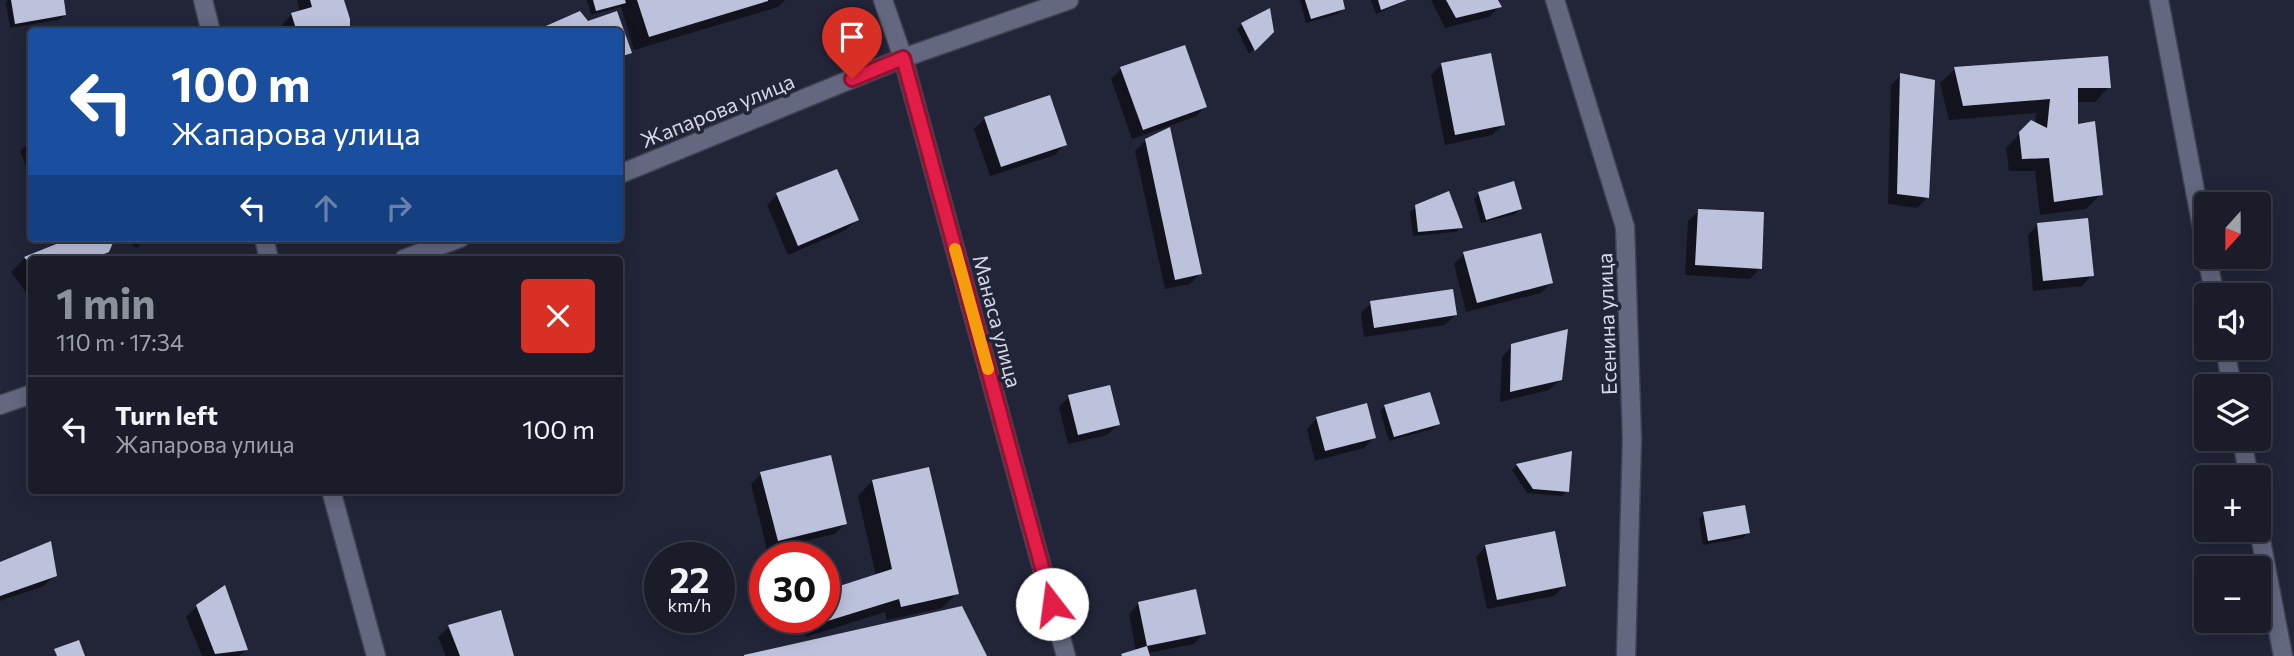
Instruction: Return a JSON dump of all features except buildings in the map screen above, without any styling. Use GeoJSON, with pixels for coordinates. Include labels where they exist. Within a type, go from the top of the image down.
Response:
{"type":"FeatureCollection","features":[{"type":"Feature","properties":{"kind":"street"},"geometry":{"type":"LineString","coordinates":[[203,0],[210,28]]}},
{"type":"Feature","properties":{"kind":"street","name":"Манаса улица"},"geometry":{"type":"LineString","coordinates":[[883,0],[903,58],[1066,656]]}},
{"type":"Feature","properties":{"kind":"street","name":"Жапарова улица"},"geometry":{"type":"LineString","coordinates":[[623,173],[903,58],[1069,0]]}},
{"type":"Feature","properties":{"kind":"street","name":"Есенина улица"},"geometry":{"type":"LineString","coordinates":[[1555,0],[1625,227],[1632,439],[1626,656]]}},
{"type":"Feature","properties":{"kind":"street"},"geometry":{"type":"LineString","coordinates":[[2158,0],[2195,192]]}},
{"type":"Feature","properties":{"kind":"street"},"geometry":{"type":"LineString","coordinates":[[412,256],[449,242]]}},
{"type":"Feature","properties":{"kind":"street"},"geometry":{"type":"LineString","coordinates":[[0,405],[28,395]]}},
{"type":"Feature","properties":{"kind":"street"},"geometry":{"type":"LineString","coordinates":[[332,494],[376,656]]}},
{"type":"Feature","properties":{"kind":"street"},"geometry":{"type":"LineString","coordinates":[[2261,542],[2283,656]]}},
{"type":"Feature","properties":{"kind":"slow traffic"},"geometry":{"type":"LineString","coordinates":[[955,249],[988,369]]}},
{"type":"Feature","properties":{"kind":"route"},"geometry":{"type":"LineString","coordinates":[[852,79],[903,58],[1052,604]]}}]}
